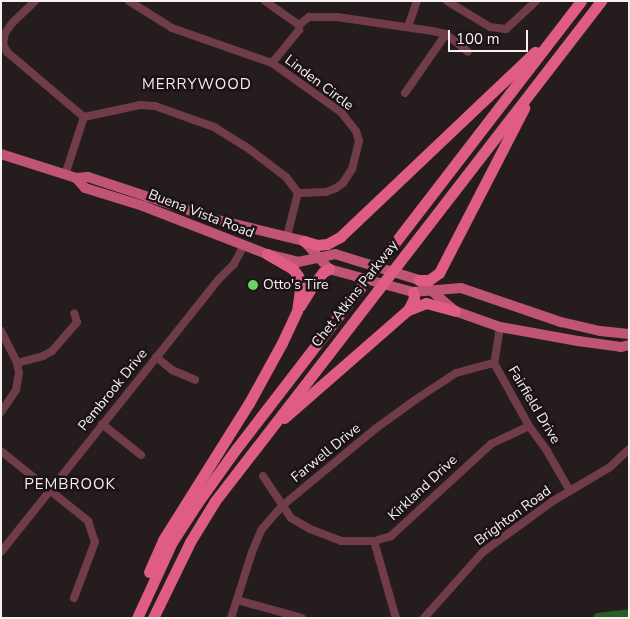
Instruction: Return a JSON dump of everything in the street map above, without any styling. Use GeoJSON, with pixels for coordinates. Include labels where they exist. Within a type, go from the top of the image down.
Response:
{"type":"FeatureCollection","features":[{"type":"Feature","properties":{"kind":"highway","name":"Chet Atkins Parkway"},"geometry":{"type":"LineString","coordinates":[[137,618],[168,550],[198,502],[581,1]]}},
{"type":"Feature","properties":{"kind":"highway","name":"Chet Atkins Parkway"},"geometry":{"type":"LineString","coordinates":[[153,618],[190,542],[215,501],[601,1]]}},
{"type":"Feature","properties":{"kind":"highway"},"geometry":{"type":"LineString","coordinates":[[304,241],[327,244],[340,237],[560,28]]}},
{"type":"Feature","properties":{"kind":"highway"},"geometry":{"type":"LineString","coordinates":[[418,280],[429,280],[439,273],[525,107],[579,30]]}},
{"type":"Feature","properties":{"kind":"highway"},"geometry":{"type":"LineString","coordinates":[[267,254],[293,269],[298,276],[301,283],[297,311]]}},
{"type":"Feature","properties":{"kind":"highway"},"geometry":{"type":"LineString","coordinates":[[132,618],[163,540],[249,404],[297,311],[313,285],[323,272],[329,269]]}},
{"type":"Feature","properties":{"kind":"highway"},"geometry":{"type":"LineString","coordinates":[[408,310],[414,298],[413,292]]}},
{"type":"Feature","properties":{"kind":"highway"},"geometry":{"type":"LineString","coordinates":[[261,439],[368,343],[408,310],[426,303],[455,311]]}},
{"type":"Feature","properties":{"kind":"main road","name":"Buena Vista Road"},"geometry":{"type":"LineString","coordinates":[[1,154],[76,178],[88,177],[218,220],[304,241]]}},
{"type":"Feature","properties":{"kind":"main road","name":"Buena Vista Road"},"geometry":{"type":"LineString","coordinates":[[76,178],[85,188],[140,205],[267,254],[298,262],[335,254],[418,280],[434,291],[455,311],[500,327],[578,341],[621,347],[629,345]]}},
{"type":"Feature","properties":{"kind":"main road"},"geometry":{"type":"LineString","coordinates":[[304,241],[329,269],[413,292],[461,288],[561,322],[600,332],[629,334]]}},
{"type":"Feature","properties":{"kind":"street"},"geometry":{"type":"LineString","coordinates":[[35,1],[13,22],[5,33],[3,44],[6,52],[84,117]]}},
{"type":"Feature","properties":{"kind":"street","name":"Linden Circle"},"geometry":{"type":"LineString","coordinates":[[128,1],[172,28],[272,63],[341,112],[356,131],[358,141],[352,170],[343,183],[326,192],[298,193]]}},
{"type":"Feature","properties":{"kind":"street"},"geometry":{"type":"LineString","coordinates":[[265,1],[299,25]]}},
{"type":"Feature","properties":{"kind":"street"},"geometry":{"type":"LineString","coordinates":[[408,28],[417,1]]}},
{"type":"Feature","properties":{"kind":"street"},"geometry":{"type":"LineString","coordinates":[[447,1],[490,27],[506,29],[536,1]]}},
{"type":"Feature","properties":{"kind":"street"},"geometry":{"type":"LineString","coordinates":[[272,63],[299,30],[299,25],[309,17],[337,17],[446,34],[468,52]]}},
{"type":"Feature","properties":{"kind":"street"},"geometry":{"type":"LineString","coordinates":[[405,93],[446,34]]}},
{"type":"Feature","properties":{"kind":"street"},"geometry":{"type":"LineString","coordinates":[[84,117],[140,105],[155,106],[214,127],[245,146],[286,177],[298,193],[287,236]]}},
{"type":"Feature","properties":{"kind":"street"},"geometry":{"type":"LineString","coordinates":[[65,175],[84,117]]}},
{"type":"Feature","properties":{"kind":"street","name":"Pembrook Drive"},"geometry":{"type":"LineString","coordinates":[[1,552],[219,279],[234,264],[244,245]]}},
{"type":"Feature","properties":{"kind":"street"},"geometry":{"type":"LineString","coordinates":[[17,363],[43,356],[52,351],[77,322],[74,313]]}},
{"type":"Feature","properties":{"kind":"street","name":"Fairfield Drive"},"geometry":{"type":"LineString","coordinates":[[500,327],[494,363],[529,426],[547,451],[570,491]]}},
{"type":"Feature","properties":{"kind":"street"},"geometry":{"type":"LineString","coordinates":[[1,331],[17,363],[16,390],[1,412]]}},
{"type":"Feature","properties":{"kind":"street"},"geometry":{"type":"LineString","coordinates":[[156,357],[172,370],[195,380]]}},
{"type":"Feature","properties":{"kind":"street","name":"Farwell Drive"},"geometry":{"type":"LineString","coordinates":[[231,618],[252,552],[262,529],[282,506],[375,429],[415,400],[456,373],[494,363]]}},
{"type":"Feature","properties":{"kind":"street"},"geometry":{"type":"LineString","coordinates":[[102,424],[141,455]]}},
{"type":"Feature","properties":{"kind":"street","name":"Kirkland Drive"},"geometry":{"type":"LineString","coordinates":[[263,476],[292,518],[341,541],[374,541],[391,536],[491,444],[529,426]]}},
{"type":"Feature","properties":{"kind":"street","name":"Brighton Road"},"geometry":{"type":"LineString","coordinates":[[424,618],[483,552],[553,501],[610,467],[629,449]]}},
{"type":"Feature","properties":{"kind":"street"},"geometry":{"type":"LineString","coordinates":[[1,451],[88,521],[94,534],[95,542],[74,598]]}},
{"type":"Feature","properties":{"kind":"street"},"geometry":{"type":"LineString","coordinates":[[374,541],[396,618]]}},
{"type":"Feature","properties":{"kind":"street"},"geometry":{"type":"LineString","coordinates":[[237,600],[302,618]]}},
{"type":"Feature","properties":{"kind":"waterway"},"geometry":{"type":"LineString","coordinates":[[598,618],[629,614]]}},
{"type":"Feature","properties":{"kind":"place","name":"Otto's Tire"},"geometry":{"type":"Point","coordinates":[253,285]}},
{"type":"Feature","properties":{"kind":"district","name":"MERRYWOOD"},"geometry":{"type":"Point","coordinates":[197,85]}},
{"type":"Feature","properties":{"kind":"district","name":"PEMBROOK"},"geometry":{"type":"Point","coordinates":[70,485]}}]}
